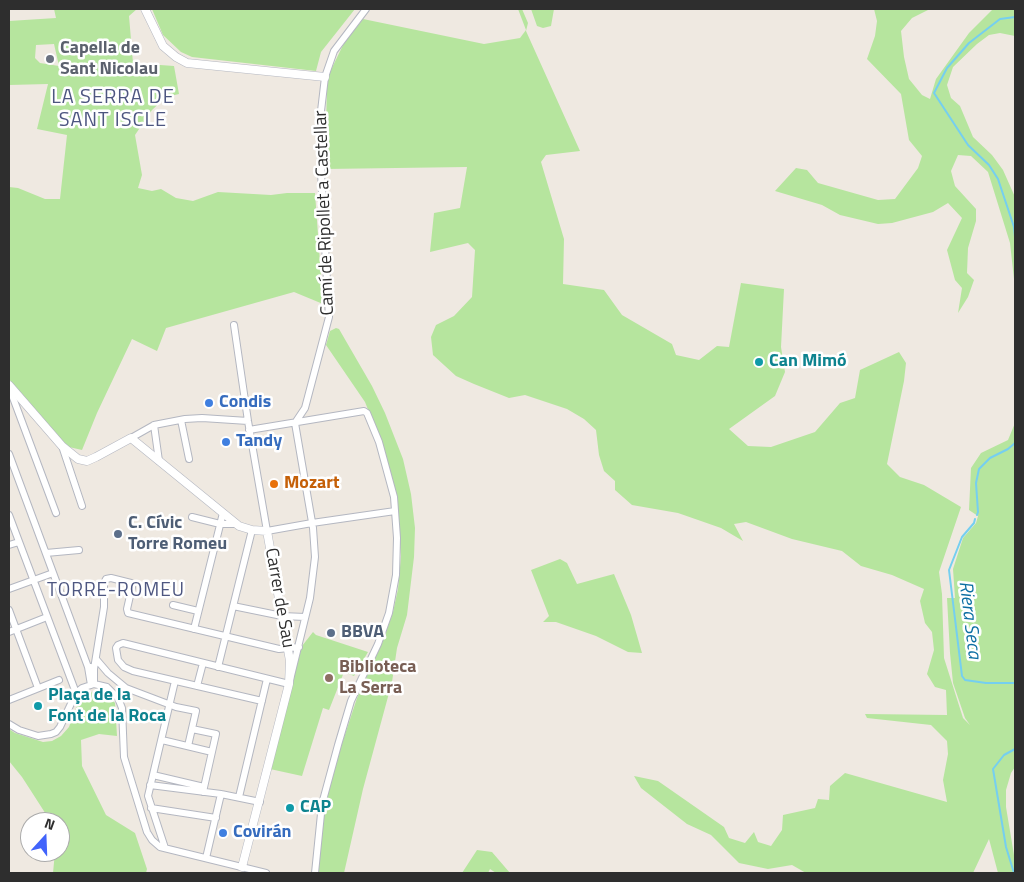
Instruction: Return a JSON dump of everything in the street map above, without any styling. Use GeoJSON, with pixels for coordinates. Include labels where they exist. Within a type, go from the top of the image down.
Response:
{"type":"FeatureCollection","features":[{"type":"Feature","properties":{"kind":"street"},"geometry":{"type":"LineString","coordinates":[[145,9],[163,46],[176,57],[188,63],[325,77]]}},
{"type":"Feature","properties":{"kind":"street","name":"Camí de Ripollet a Castellar"},"geometry":{"type":"LineString","coordinates":[[294,423],[305,408],[329,317],[321,182],[321,111],[325,77],[334,51],[366,9]]}},
{"type":"Feature","properties":{"kind":"street","name":"Carrer de Sau"},"geometry":{"type":"LineString","coordinates":[[234,325],[249,430],[290,661],[289,684],[241,870]]}},
{"type":"Feature","properties":{"kind":"street"},"geometry":{"type":"LineString","coordinates":[[9,386],[62,446],[78,459],[87,461],[154,426],[202,418],[248,421]]}},
{"type":"Feature","properties":{"kind":"street"},"geometry":{"type":"LineString","coordinates":[[9,386],[56,513]]}},
{"type":"Feature","properties":{"kind":"street"},"geometry":{"type":"LineString","coordinates":[[249,430],[364,411],[367,413],[384,456],[394,497],[397,538],[396,576],[389,613],[378,644],[351,701],[338,745],[322,804],[315,873]]}},
{"type":"Feature","properties":{"kind":"street"},"geometry":{"type":"LineString","coordinates":[[181,420],[189,459]]}},
{"type":"Feature","properties":{"kind":"street"},"geometry":{"type":"LineString","coordinates":[[262,701],[133,671],[124,667],[118,660],[116,648],[123,643],[289,684],[306,617],[314,574],[315,544],[294,423]]}},
{"type":"Feature","properties":{"kind":"street"},"geometry":{"type":"LineString","coordinates":[[154,426],[159,461]]}},
{"type":"Feature","properties":{"kind":"street"},"geometry":{"type":"LineString","coordinates":[[132,439],[236,524],[252,530],[267,531],[395,511]]}},
{"type":"Feature","properties":{"kind":"street"},"geometry":{"type":"LineString","coordinates":[[62,446],[82,506]]}},
{"type":"Feature","properties":{"kind":"street"},"geometry":{"type":"LineString","coordinates":[[9,454],[91,668],[92,684]]}},
{"type":"Feature","properties":{"kind":"street"},"geometry":{"type":"LineString","coordinates":[[194,629],[223,513]]}},
{"type":"Feature","properties":{"kind":"street"},"geometry":{"type":"LineString","coordinates":[[9,515],[76,693]]}},
{"type":"Feature","properties":{"kind":"street"},"geometry":{"type":"LineString","coordinates":[[192,517],[220,524],[236,524]]}},
{"type":"Feature","properties":{"kind":"street"},"geometry":{"type":"LineString","coordinates":[[218,667],[252,530]]}},
{"type":"Feature","properties":{"kind":"street"},"geometry":{"type":"LineString","coordinates":[[9,545],[19,542]]}},
{"type":"Feature","properties":{"kind":"street"},"geometry":{"type":"LineString","coordinates":[[46,554],[79,550]]}},
{"type":"Feature","properties":{"kind":"street"},"geometry":{"type":"LineString","coordinates":[[9,589],[53,573]]}},
{"type":"Feature","properties":{"kind":"street"},"geometry":{"type":"LineString","coordinates":[[91,668],[96,659],[104,607],[104,583],[106,579],[112,578],[131,583],[128,613],[279,649],[299,647]]}},
{"type":"Feature","properties":{"kind":"street"},"geometry":{"type":"LineString","coordinates":[[174,605],[198,611]]}},
{"type":"Feature","properties":{"kind":"street"},"geometry":{"type":"LineString","coordinates":[[233,606],[282,616],[306,617]]}},
{"type":"Feature","properties":{"kind":"street"},"geometry":{"type":"LineString","coordinates":[[9,610],[12,631],[38,688]]}},
{"type":"Feature","properties":{"kind":"street"},"geometry":{"type":"LineString","coordinates":[[12,631],[46,617]]}},
{"type":"Feature","properties":{"kind":"street"},"geometry":{"type":"LineString","coordinates":[[96,659],[108,673],[126,688],[196,711],[188,746]]}},
{"type":"Feature","properties":{"kind":"street"},"geometry":{"type":"LineString","coordinates":[[197,686],[203,663]]}},
{"type":"Feature","properties":{"kind":"street"},"geometry":{"type":"LineString","coordinates":[[239,797],[267,679]]}},
{"type":"Feature","properties":{"kind":"street"},"geometry":{"type":"LineString","coordinates":[[9,700],[59,680]]}},
{"type":"Feature","properties":{"kind":"street"},"geometry":{"type":"LineString","coordinates":[[165,848],[148,796],[175,681]]}},
{"type":"Feature","properties":{"kind":"street"},"geometry":{"type":"LineString","coordinates":[[9,724],[18,730],[38,736],[51,734],[60,727],[76,693],[92,684],[107,687],[118,698],[122,708],[124,757],[149,837],[156,844],[165,848],[206,858],[241,870],[266,873]]}},
{"type":"Feature","properties":{"kind":"street"},"geometry":{"type":"LineString","coordinates":[[192,729],[216,734],[204,790]]}},
{"type":"Feature","properties":{"kind":"street"},"geometry":{"type":"LineString","coordinates":[[162,740],[212,752]]}},
{"type":"Feature","properties":{"kind":"street"},"geometry":{"type":"LineString","coordinates":[[153,774],[204,790],[260,802]]}},
{"type":"Feature","properties":{"kind":"street"},"geometry":{"type":"LineString","coordinates":[[150,785],[204,790]]}},
{"type":"Feature","properties":{"kind":"street"},"geometry":{"type":"LineString","coordinates":[[206,858],[221,794]]}},
{"type":"Feature","properties":{"kind":"street"},"geometry":{"type":"LineString","coordinates":[[151,808],[216,818]]}},
{"type":"Feature","properties":{"kind":"green space"},"geometry":{"type":"Polygon","coordinates":[[[54,9],[137,9],[129,16],[133,63],[174,66],[179,94],[166,97],[152,110],[135,135],[142,175],[138,188],[152,191],[161,189],[176,198],[193,201],[218,192],[271,195],[315,193],[323,304],[294,292],[166,328],[157,351],[132,339],[97,413],[82,450],[69,447],[59,439],[34,412],[9,379],[9,187],[18,188],[45,199],[60,199],[67,135],[37,129],[48,84],[9,85],[9,21],[56,18],[54,9]],[[54,44],[36,45],[35,58],[40,63],[59,66],[54,44]]]}},
{"type":"Feature","properties":{"kind":"green space"},"geometry":{"type":"Polygon","coordinates":[[[152,9],[355,9],[321,52],[316,71],[192,57],[181,52],[163,35],[152,9]]]}},
{"type":"Feature","properties":{"kind":"green space"},"geometry":{"type":"Polygon","coordinates":[[[518,9],[522,9],[528,23],[526,31],[580,151],[546,155],[541,162],[564,239],[563,284],[604,290],[622,315],[672,344],[676,355],[699,360],[717,346],[729,347],[741,283],[784,289],[781,347],[785,372],[775,396],[729,429],[748,446],[771,447],[815,432],[840,403],[855,398],[860,370],[899,352],[906,363],[887,464],[900,477],[924,485],[961,507],[939,572],[942,594],[944,658],[963,718],[970,725],[965,718],[953,683],[947,598],[955,598],[953,569],[963,538],[976,523],[978,516],[969,510],[971,468],[981,453],[1008,440],[1015,423],[1015,767],[1011,773],[1006,790],[1006,807],[1015,861],[1015,873],[998,873],[989,839],[973,873],[806,873],[792,865],[768,869],[739,863],[711,835],[687,824],[641,788],[634,776],[658,781],[724,827],[729,838],[745,843],[754,832],[758,842],[771,846],[782,830],[783,815],[815,808],[818,799],[829,800],[830,786],[845,773],[947,802],[943,780],[948,754],[947,741],[931,725],[867,718],[865,714],[947,715],[946,690],[935,687],[927,674],[934,650],[932,632],[925,623],[920,601],[924,589],[892,575],[861,566],[842,551],[792,539],[746,522],[734,524],[743,541],[721,528],[678,513],[632,505],[615,490],[615,481],[604,471],[599,455],[596,430],[584,419],[567,409],[525,395],[509,398],[474,384],[456,376],[433,355],[431,337],[436,325],[454,316],[472,297],[475,250],[468,243],[430,252],[434,213],[460,208],[467,167],[325,169],[327,85],[330,72],[344,43],[363,19],[484,44],[520,38],[526,30],[518,9]]]}},
{"type":"Feature","properties":{"kind":"green space"},"geometry":{"type":"Polygon","coordinates":[[[531,9],[554,9],[551,26],[543,28],[537,26],[531,9]]]}},
{"type":"Feature","properties":{"kind":"green space"},"geometry":{"type":"Polygon","coordinates":[[[874,9],[930,9],[912,18],[901,31],[909,79],[922,95],[930,99],[936,79],[969,33],[992,10],[1015,9],[1015,36],[1000,33],[989,35],[953,67],[947,85],[951,98],[960,106],[973,137],[992,155],[1003,170],[1015,197],[1015,288],[1010,243],[988,172],[971,156],[958,155],[951,171],[955,186],[976,209],[976,221],[968,248],[967,273],[974,280],[968,297],[958,313],[962,288],[955,280],[947,250],[962,218],[948,203],[933,212],[892,223],[878,224],[840,215],[822,205],[775,191],[796,168],[807,170],[818,183],[878,200],[895,199],[918,168],[922,156],[909,140],[901,94],[867,59],[875,36],[877,21],[874,9]]]}},
{"type":"Feature","properties":{"kind":"green space"},"geometry":{"type":"Polygon","coordinates":[[[336,328],[339,329],[372,386],[403,459],[411,494],[415,528],[414,557],[407,615],[397,648],[392,682],[363,789],[344,873],[316,873],[323,814],[333,771],[357,698],[382,643],[393,612],[398,589],[401,556],[396,497],[375,427],[365,402],[326,345],[330,331],[336,328]]]}},
{"type":"Feature","properties":{"kind":"green space"},"geometry":{"type":"Polygon","coordinates":[[[560,559],[567,563],[577,584],[614,574],[631,615],[642,653],[628,652],[596,636],[556,622],[543,622],[549,616],[531,570],[560,559]]]}},
{"type":"Feature","properties":{"kind":"green space"},"geometry":{"type":"Polygon","coordinates":[[[313,632],[316,635],[368,652],[354,676],[344,672],[329,710],[323,708],[302,776],[270,769],[302,646],[313,632]]]}},
{"type":"Feature","properties":{"kind":"green space"},"geometry":{"type":"Polygon","coordinates":[[[86,692],[107,694],[115,703],[117,736],[99,734],[81,740],[82,766],[106,815],[135,833],[147,869],[146,873],[53,873],[54,862],[70,862],[70,812],[45,812],[22,777],[9,761],[9,729],[15,733],[43,742],[52,741],[61,736],[69,727],[80,697],[86,692]]]}},
{"type":"Feature","properties":{"kind":"green space"},"geometry":{"type":"Polygon","coordinates":[[[477,850],[492,852],[510,873],[496,873],[490,869],[488,873],[462,873],[477,850]]]}},
{"type":"Feature","properties":{"kind":"waterway","name":"Riera Seca"},"geometry":{"type":"LineString","coordinates":[[1015,17],[1000,19],[969,43],[947,68],[934,93],[968,145],[989,165],[998,179],[1014,227],[1015,237]]}},
{"type":"Feature","properties":{"kind":"waterway","name":"Riera Seca"},"geometry":{"type":"LineString","coordinates":[[977,515],[976,483],[979,469],[990,458],[1008,449],[1015,443]]}},
{"type":"Feature","properties":{"kind":"waterway","name":"Riera Seca"},"geometry":{"type":"LineString","coordinates":[[975,519],[974,523],[962,537],[949,570],[962,676],[965,680],[986,683],[1015,683]]}},
{"type":"Feature","properties":{"kind":"waterway"},"geometry":{"type":"LineString","coordinates":[[1014,873],[1006,847],[993,769],[1004,755],[1015,749]]}},
{"type":"Feature","properties":{"kind":"place","name":"Capella de Sant Nicolau"},"geometry":{"type":"Point","coordinates":[50,59]}},
{"type":"Feature","properties":{"kind":"place","name":"Can Mimó"},"geometry":{"type":"Point","coordinates":[759,362]}},
{"type":"Feature","properties":{"kind":"place","name":"Condis"},"geometry":{"type":"Point","coordinates":[209,403]}},
{"type":"Feature","properties":{"kind":"place","name":"Tandy"},"geometry":{"type":"Point","coordinates":[226,442]}},
{"type":"Feature","properties":{"kind":"place","name":"Mozart"},"geometry":{"type":"Point","coordinates":[274,484]}},
{"type":"Feature","properties":{"kind":"place","name":"C. Cívic Torre Romeu"},"geometry":{"type":"Point","coordinates":[118,534]}},
{"type":"Feature","properties":{"kind":"place","name":"BBVA"},"geometry":{"type":"Point","coordinates":[331,633]}},
{"type":"Feature","properties":{"kind":"place","name":"Biblioteca La Serra"},"geometry":{"type":"Point","coordinates":[329,678]}},
{"type":"Feature","properties":{"kind":"place","name":"Plaça de la Font de la Roca"},"geometry":{"type":"Point","coordinates":[38,706]}},
{"type":"Feature","properties":{"kind":"place","name":"CAP"},"geometry":{"type":"Point","coordinates":[290,808]}},
{"type":"Feature","properties":{"kind":"place","name":"Covirán"},"geometry":{"type":"Point","coordinates":[223,833]}},
{"type":"Feature","properties":{"kind":"district","name":"LA SERRA DE SANT ISCLE"},"geometry":{"type":"Point","coordinates":[113,110]}},
{"type":"Feature","properties":{"kind":"district","name":"TORRE-ROMEU"},"geometry":{"type":"Point","coordinates":[116,591]}}]}
